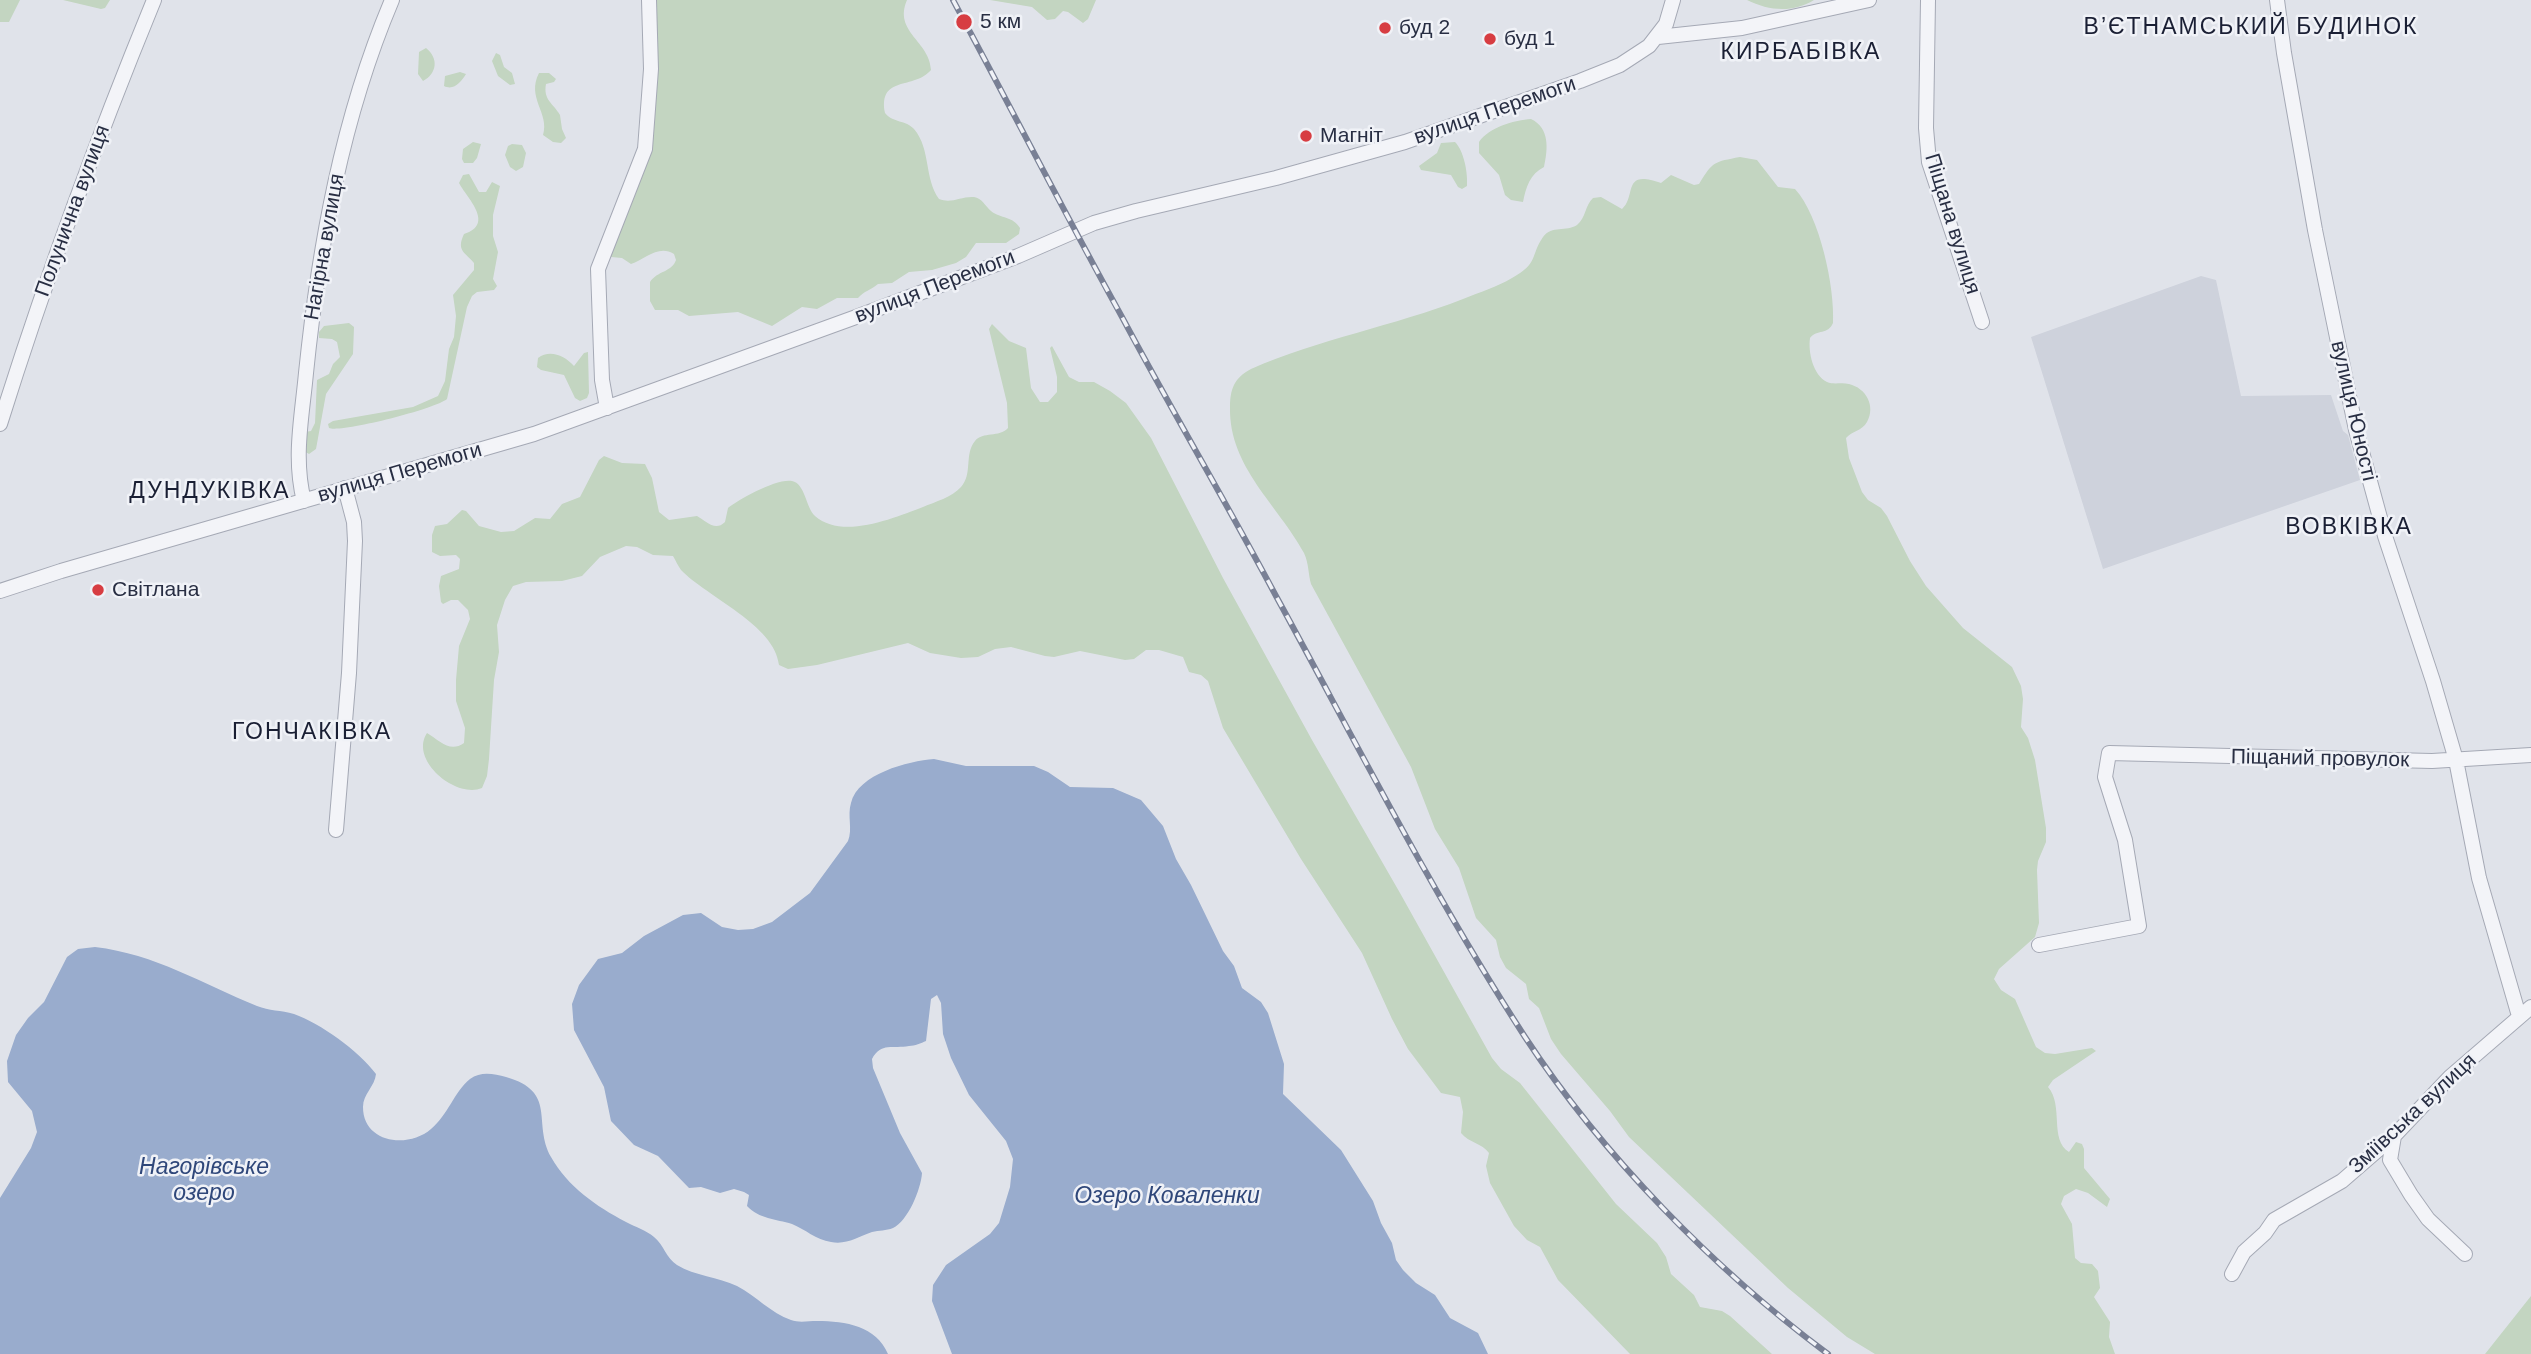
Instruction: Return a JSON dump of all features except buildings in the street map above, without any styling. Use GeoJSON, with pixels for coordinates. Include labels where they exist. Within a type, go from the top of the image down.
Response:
{"type":"FeatureCollection","features":[{"type":"Feature","properties":{"kind":"street","name":"Полунична вулиця"},"geometry":{"type":"LineString","coordinates":[[0,424],[69,216],[154,0]]}},
{"type":"Feature","properties":{"kind":"street","name":"Нагірна вулиця"},"geometry":{"type":"LineString","coordinates":[[304,500],[298,475],[298,450],[312,316],[323,245],[361,82],[392,0]]}},
{"type":"Feature","properties":{"kind":"street"},"geometry":{"type":"LineString","coordinates":[[607,408],[602,380],[598,269],[645,149],[651,69],[649,0]]}},
{"type":"Feature","properties":{"kind":"street"},"geometry":{"type":"LineString","coordinates":[[1658,37],[1666,24],[1673,0]]}},
{"type":"Feature","properties":{"kind":"street"},"geometry":{"type":"LineString","coordinates":[[1658,37],[1742,28],[1869,0]]}},
{"type":"Feature","properties":{"kind":"street","name":"Піщана вулиця"},"geometry":{"type":"LineString","coordinates":[[1928,0],[1928,154],[1932,175],[1982,322]]}},
{"type":"Feature","properties":{"kind":"street","name":"вулиця Юності"},"geometry":{"type":"LineString","coordinates":[[2277,0],[2315,230],[2356,430],[2381,523],[2456,760],[2479,878],[2525,1012]]}},
{"type":"Feature","properties":{"kind":"street","name":"вулиця Перемоги"},"geometry":{"type":"LineString","coordinates":[[0,591],[453,458],[607,408],[919,294],[1094,223],[1276,178],[1405,142],[1570,85],[1631,59],[1658,37]]}},
{"type":"Feature","properties":{"kind":"street"},"geometry":{"type":"LineString","coordinates":[[336,830],[349,673],[355,541],[354,522],[345,488]]}},
{"type":"Feature","properties":{"kind":"street","name":"Піщаний провулок"},"geometry":{"type":"LineString","coordinates":[[2039,944],[2138,926],[2125,840],[2105,777],[2109,753],[2456,760],[2531,755]]}},
{"type":"Feature","properties":{"kind":"street","name":"Зміївська вулиця"},"geometry":{"type":"LineString","coordinates":[[2232,1274],[2244,1252],[2259,1240],[2274,1220],[2334,1187],[2394,1136],[2445,1082],[2525,1012]]}},
{"type":"Feature","properties":{"kind":"street"},"geometry":{"type":"LineString","coordinates":[[2394,1136],[2390,1160],[2411,1195],[2428,1219],[2465,1254]]}},
{"type":"Feature","properties":{"kind":"shaded area"},"geometry":{"type":"Polygon","coordinates":[[[2201,276],[2216,280],[2241,396],[2331,395],[2343,431],[2348,435],[2360,480],[2103,569],[2031,337],[2201,276]]]}},
{"type":"Feature","properties":{"kind":"green space"},"geometry":{"type":"Polygon","coordinates":[[[0,0],[20,0],[9,22],[0,22],[0,0]]]}},
{"type":"Feature","properties":{"kind":"green space"},"geometry":{"type":"Polygon","coordinates":[[[63,0],[110,0],[105,8],[101,9],[63,0]]]}},
{"type":"Feature","properties":{"kind":"green space"},"geometry":{"type":"Polygon","coordinates":[[[652,0],[907,0],[904,11],[908,29],[925,51],[931,70],[916,80],[892,88],[884,101],[885,113],[914,129],[923,145],[931,182],[939,199],[948,201],[977,198],[995,214],[1017,224],[1020,228],[1019,234],[1006,243],[976,243],[966,257],[956,263],[932,270],[909,272],[892,283],[878,284],[858,298],[837,298],[817,309],[802,307],[772,326],[738,312],[689,316],[678,310],[655,310],[650,301],[650,282],[674,264],[674,254],[657,251],[631,264],[622,258],[611,257],[610,254],[636,192],[644,65],[652,0]]]}},
{"type":"Feature","properties":{"kind":"green space"},"geometry":{"type":"Polygon","coordinates":[[[990,0],[1096,0],[1088,19],[1083,23],[1068,12],[1063,11],[1055,19],[1047,20],[1032,7],[990,0]]]}},
{"type":"Feature","properties":{"kind":"green space"},"geometry":{"type":"Polygon","coordinates":[[[1747,0],[1814,0],[1798,7],[1781,9],[1747,0]]]}},
{"type":"Feature","properties":{"kind":"green space"},"geometry":{"type":"Polygon","coordinates":[[[426,48],[433,56],[435,66],[423,81],[418,74],[419,52],[426,48]]]}},
{"type":"Feature","properties":{"kind":"green space"},"geometry":{"type":"Polygon","coordinates":[[[496,53],[500,55],[504,67],[512,73],[515,84],[510,85],[498,76],[492,61],[496,53]]]}},
{"type":"Feature","properties":{"kind":"green space"},"geometry":{"type":"Polygon","coordinates":[[[460,72],[466,74],[459,83],[454,87],[444,86],[445,76],[460,72]]]}},
{"type":"Feature","properties":{"kind":"green space"},"geometry":{"type":"Polygon","coordinates":[[[539,73],[549,73],[556,79],[546,84],[545,89],[547,98],[560,115],[566,138],[561,143],[553,142],[543,135],[544,120],[535,90],[539,73]]]}},
{"type":"Feature","properties":{"kind":"green space"},"geometry":{"type":"Polygon","coordinates":[[[1531,119],[1545,133],[1547,146],[1544,167],[1535,173],[1529,182],[1523,202],[1511,200],[1505,195],[1499,175],[1479,153],[1479,142],[1496,128],[1531,119]]]}},
{"type":"Feature","properties":{"kind":"green space"},"geometry":{"type":"Polygon","coordinates":[[[473,142],[481,144],[477,158],[473,163],[464,163],[463,149],[473,142]]]}},
{"type":"Feature","properties":{"kind":"green space"},"geometry":{"type":"Polygon","coordinates":[[[1455,142],[1461,151],[1466,169],[1467,186],[1462,189],[1451,175],[1421,170],[1419,166],[1437,153],[1441,143],[1455,142]]]}},
{"type":"Feature","properties":{"kind":"green space"},"geometry":{"type":"Polygon","coordinates":[[[522,145],[526,153],[523,167],[516,171],[510,167],[505,155],[508,146],[522,145]]]}},
{"type":"Feature","properties":{"kind":"green space"},"geometry":{"type":"Polygon","coordinates":[[[1740,157],[1757,160],[1778,187],[1795,189],[1812,216],[1819,234],[1831,291],[1833,323],[1828,329],[1810,338],[1811,356],[1822,379],[1830,383],[1855,386],[1868,398],[1870,416],[1867,422],[1846,438],[1849,458],[1862,492],[1887,516],[1926,586],[1963,628],[2012,667],[2021,686],[2021,727],[2028,738],[2035,760],[2046,828],[2046,842],[2037,870],[2039,923],[2035,937],[1999,969],[1994,979],[2001,990],[2015,999],[2036,1047],[2045,1053],[2055,1054],[2092,1048],[2096,1051],[2053,1080],[2048,1087],[2053,1094],[2063,1147],[2069,1152],[2076,1142],[2082,1144],[2084,1168],[2110,1199],[2107,1207],[2088,1193],[2076,1189],[2064,1196],[2061,1204],[2072,1224],[2075,1258],[2081,1263],[2092,1264],[2098,1271],[2100,1288],[2094,1297],[2110,1322],[2109,1337],[2115,1354],[1875,1354],[1847,1337],[1788,1288],[1629,1137],[1561,1054],[1551,1039],[1539,1008],[1529,999],[1526,984],[1506,968],[1496,940],[1476,918],[1459,868],[1435,829],[1411,767],[1311,584],[1304,553],[1257,485],[1237,449],[1232,429],[1231,395],[1237,380],[1245,372],[1303,349],[1437,309],[1494,287],[1526,268],[1547,233],[1577,225],[1593,198],[1601,197],[1622,209],[1632,186],[1640,179],[1661,183],[1671,175],[1694,185],[1699,184],[1715,164],[1740,157]]]}},
{"type":"Feature","properties":{"kind":"green space"},"geometry":{"type":"Polygon","coordinates":[[[469,174],[479,192],[486,192],[492,182],[500,186],[493,215],[493,236],[498,252],[493,279],[497,286],[494,290],[477,292],[467,307],[447,399],[388,419],[351,427],[329,428],[328,424],[333,421],[413,407],[438,396],[445,381],[449,349],[454,337],[456,316],[453,295],[474,270],[474,263],[461,248],[464,234],[478,224],[476,210],[459,183],[463,175],[469,174]]]}},
{"type":"Feature","properties":{"kind":"green space"},"geometry":{"type":"Polygon","coordinates":[[[349,323],[354,327],[353,354],[326,394],[316,449],[309,454],[304,451],[305,432],[311,431],[315,423],[317,380],[329,374],[340,357],[337,342],[319,338],[319,332],[324,326],[349,323]]]}},
{"type":"Feature","properties":{"kind":"green space"},"geometry":{"type":"Polygon","coordinates":[[[992,324],[1009,341],[1026,348],[1031,388],[1040,402],[1048,402],[1057,392],[1057,377],[1050,348],[1052,346],[1069,377],[1079,382],[1094,382],[1126,403],[1151,438],[1223,578],[1312,740],[1492,1058],[1501,1069],[1520,1083],[1616,1204],[1657,1243],[1666,1257],[1671,1274],[1694,1295],[1700,1307],[1722,1311],[1730,1316],[1772,1354],[1630,1354],[1558,1280],[1540,1247],[1527,1240],[1514,1226],[1490,1183],[1486,1166],[1489,1153],[1461,1133],[1463,1112],[1460,1097],[1441,1093],[1408,1049],[1362,953],[1301,859],[1223,728],[1208,681],[1201,675],[1189,672],[1183,657],[1159,650],[1146,650],[1134,659],[1125,660],[1080,651],[1054,657],[1011,647],[995,649],[978,657],[961,658],[930,653],[908,643],[817,665],[788,669],[779,665],[775,651],[753,624],[681,570],[673,556],[653,555],[637,547],[626,546],[600,557],[582,576],[513,586],[497,625],[499,652],[494,680],[487,776],[482,788],[471,790],[448,783],[430,765],[424,755],[423,744],[427,733],[450,746],[464,743],[465,728],[456,701],[456,680],[459,646],[470,619],[468,610],[458,600],[443,604],[441,602],[441,576],[459,569],[460,559],[456,555],[440,556],[432,552],[435,526],[447,524],[462,510],[479,526],[501,532],[514,531],[535,518],[550,519],[562,504],[580,497],[599,460],[604,456],[622,463],[645,464],[652,478],[659,512],[669,520],[697,516],[711,525],[721,525],[725,522],[728,508],[733,504],[758,490],[785,481],[792,481],[800,486],[812,512],[826,523],[853,527],[898,516],[957,491],[965,482],[970,452],[975,441],[1008,428],[1007,403],[989,329],[992,324]]]}},
{"type":"Feature","properties":{"kind":"green space"},"geometry":{"type":"Polygon","coordinates":[[[588,352],[589,393],[587,398],[580,401],[575,398],[564,375],[537,367],[538,358],[543,355],[557,355],[574,366],[584,353],[588,352]]]}},
{"type":"Feature","properties":{"kind":"green space"},"geometry":{"type":"Polygon","coordinates":[[[2531,1296],[2531,1354],[2485,1354],[2531,1296]]]}},
{"type":"Feature","properties":{"kind":"water","name":"Озеро Коваленки"},"geometry":{"type":"Polygon","coordinates":[[[934,759],[966,766],[1034,766],[1070,787],[1113,788],[1141,800],[1163,826],[1176,859],[1223,951],[1234,966],[1242,988],[1261,1002],[1268,1013],[1284,1064],[1283,1094],[1341,1150],[1373,1201],[1392,1243],[1396,1260],[1403,1270],[1416,1283],[1435,1295],[1450,1318],[1478,1333],[1488,1354],[952,1354],[932,1301],[933,1285],[946,1265],[990,1234],[999,1223],[1010,1187],[1013,1159],[1006,1141],[969,1095],[951,1058],[943,1034],[941,1003],[937,995],[931,999],[926,1041],[883,1048],[872,1059],[873,1068],[900,1133],[922,1173],[913,1204],[904,1219],[888,1230],[872,1232],[852,1240],[831,1242],[792,1224],[757,1214],[747,1206],[749,1195],[744,1192],[734,1189],[720,1193],[701,1187],[689,1188],[658,1156],[634,1145],[611,1121],[604,1087],[574,1030],[572,1004],[579,985],[598,959],[622,953],[644,936],[683,915],[701,913],[722,927],[738,930],[753,929],[772,922],[810,893],[848,841],[851,803],[863,784],[898,766],[934,759]]]}},
{"type":"Feature","properties":{"kind":"water","name":"Нагорівське озеро"},"geometry":{"type":"Polygon","coordinates":[[[95,947],[158,963],[257,1006],[304,1018],[327,1031],[360,1056],[376,1074],[364,1102],[365,1119],[378,1135],[388,1139],[411,1139],[431,1129],[464,1084],[474,1076],[492,1074],[522,1083],[538,1100],[546,1144],[551,1157],[566,1178],[594,1202],[654,1237],[677,1265],[737,1286],[791,1320],[839,1322],[859,1327],[876,1337],[888,1354],[0,1354],[0,1198],[31,1148],[37,1132],[32,1111],[8,1082],[7,1061],[16,1035],[44,1002],[67,957],[78,949],[95,947]]]}},
{"type":"Feature","properties":{"kind":"railway"},"geometry":{"type":"LineString","coordinates":[[953,0],[1100,278],[1396,819],[1525,1037],[1589,1125],[1663,1208],[1744,1285],[1828,1354]]}},
{"type":"Feature","properties":{"kind":"place","name":"5 км"},"geometry":{"type":"Point","coordinates":[964,22]}},
{"type":"Feature","properties":{"kind":"place","name":"буд 2"},"geometry":{"type":"Point","coordinates":[1385,28]}},
{"type":"Feature","properties":{"kind":"place","name":"буд 1"},"geometry":{"type":"Point","coordinates":[1490,39]}},
{"type":"Feature","properties":{"kind":"place","name":"Магніт"},"geometry":{"type":"Point","coordinates":[1306,136]}},
{"type":"Feature","properties":{"kind":"place","name":"Світлана"},"geometry":{"type":"Point","coordinates":[98,590]}},
{"type":"Feature","properties":{"kind":"district","name":"В’ЄТНАМСЬКИЙ БУДИНОК"},"geometry":{"type":"Point","coordinates":[2251,28]}},
{"type":"Feature","properties":{"kind":"district","name":"КИРБАБІВКА"},"geometry":{"type":"Point","coordinates":[1801,53]}},
{"type":"Feature","properties":{"kind":"district","name":"ДУНДУКІВКА"},"geometry":{"type":"Point","coordinates":[210,492]}},
{"type":"Feature","properties":{"kind":"district","name":"ВОВКІВКА"},"geometry":{"type":"Point","coordinates":[2349,528]}},
{"type":"Feature","properties":{"kind":"district","name":"ГОНЧАКІВКА"},"geometry":{"type":"Point","coordinates":[312,733]}}]}
